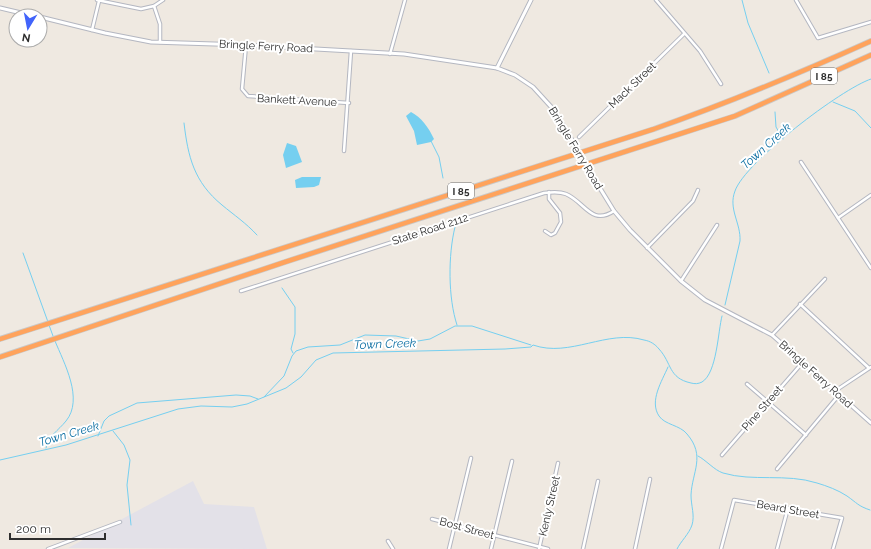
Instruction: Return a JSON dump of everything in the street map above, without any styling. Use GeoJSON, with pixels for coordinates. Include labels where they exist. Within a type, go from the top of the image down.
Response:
{"type":"FeatureCollection","features":[{"type":"Feature","properties":{"kind":"highway","name":"I 85"},"geometry":{"type":"LineString","coordinates":[[0,339],[710,110],[793,76],[871,41]]}},
{"type":"Feature","properties":{"kind":"highway","name":"I 85"},"geometry":{"type":"LineString","coordinates":[[0,357],[54,338],[735,116],[871,55]]}},
{"type":"Feature","properties":{"kind":"street"},"geometry":{"type":"LineString","coordinates":[[92,30],[98,1],[141,9],[154,6],[163,0]]}},
{"type":"Feature","properties":{"kind":"street"},"geometry":{"type":"LineString","coordinates":[[390,54],[405,0]]}},
{"type":"Feature","properties":{"kind":"street"},"geometry":{"type":"LineString","coordinates":[[497,68],[531,0]]}},
{"type":"Feature","properties":{"kind":"street"},"geometry":{"type":"LineString","coordinates":[[656,0],[700,52],[721,84]]}},
{"type":"Feature","properties":{"kind":"street"},"geometry":{"type":"LineString","coordinates":[[796,0],[818,38],[871,22]]}},
{"type":"Feature","properties":{"kind":"street"},"geometry":{"type":"LineString","coordinates":[[154,6],[160,24],[160,42]]}},
{"type":"Feature","properties":{"kind":"street","name":"Bringle Ferry Road"},"geometry":{"type":"LineString","coordinates":[[48,19],[92,30],[160,42],[246,44],[453,60],[497,68],[522,79],[541,95],[554,110],[614,211],[647,249],[681,281],[705,300],[772,335],[871,423]]}},
{"type":"Feature","properties":{"kind":"street","name":"Mack Street"},"geometry":{"type":"LineString","coordinates":[[579,137],[684,34]]}},
{"type":"Feature","properties":{"kind":"street","name":"Bankett Avenue"},"geometry":{"type":"LineString","coordinates":[[246,44],[242,88],[245,94],[252,97],[349,103]]}},
{"type":"Feature","properties":{"kind":"street"},"geometry":{"type":"LineString","coordinates":[[344,151],[349,103],[351,51]]}},
{"type":"Feature","properties":{"kind":"street"},"geometry":{"type":"LineString","coordinates":[[801,162],[871,268]]}},
{"type":"Feature","properties":{"kind":"street"},"geometry":{"type":"LineString","coordinates":[[647,249],[692,201],[698,190]]}},
{"type":"Feature","properties":{"kind":"street"},"geometry":{"type":"LineString","coordinates":[[545,231],[551,235],[555,233],[561,222],[560,213],[548,199],[549,192]]}},
{"type":"Feature","properties":{"kind":"street","name":"State Road 2112"},"geometry":{"type":"LineString","coordinates":[[241,291],[549,192],[566,194],[597,216],[606,216],[614,211]]}},
{"type":"Feature","properties":{"kind":"street"},"geometry":{"type":"LineString","coordinates":[[838,218],[871,195]]}},
{"type":"Feature","properties":{"kind":"street"},"geometry":{"type":"LineString","coordinates":[[681,281],[717,225]]}},
{"type":"Feature","properties":{"kind":"street"},"geometry":{"type":"LineString","coordinates":[[772,335],[825,279]]}},
{"type":"Feature","properties":{"kind":"street"},"geometry":{"type":"LineString","coordinates":[[800,304],[870,367],[836,391]]}},
{"type":"Feature","properties":{"kind":"street","name":"Pine Street"},"geometry":{"type":"LineString","coordinates":[[722,455],[803,362]]}},
{"type":"Feature","properties":{"kind":"street"},"geometry":{"type":"LineString","coordinates":[[748,384],[806,435]]}},
{"type":"Feature","properties":{"kind":"street"},"geometry":{"type":"LineString","coordinates":[[777,468],[840,395]]}},
{"type":"Feature","properties":{"kind":"street"},"geometry":{"type":"LineString","coordinates":[[449,549],[471,458]]}},
{"type":"Feature","properties":{"kind":"street"},"geometry":{"type":"LineString","coordinates":[[492,549],[512,461]]}},
{"type":"Feature","properties":{"kind":"street","name":"Kenly Street"},"geometry":{"type":"LineString","coordinates":[[539,548],[558,463]]}},
{"type":"Feature","properties":{"kind":"street"},"geometry":{"type":"LineString","coordinates":[[635,549],[650,479]]}},
{"type":"Feature","properties":{"kind":"street"},"geometry":{"type":"LineString","coordinates":[[583,549],[598,481]]}},
{"type":"Feature","properties":{"kind":"street","name":"Beard Street"},"geometry":{"type":"LineString","coordinates":[[721,549],[734,500],[842,518],[833,549]]}},
{"type":"Feature","properties":{"kind":"street"},"geometry":{"type":"LineString","coordinates":[[777,549],[788,508]]}},
{"type":"Feature","properties":{"kind":"street","name":"Bost Street"},"geometry":{"type":"LineString","coordinates":[[432,519],[539,548],[548,549]]}},
{"type":"Feature","properties":{"kind":"street"},"geometry":{"type":"LineString","coordinates":[[48,549],[120,522]]}},
{"type":"Feature","properties":{"kind":"street"},"geometry":{"type":"LineString","coordinates":[[388,541],[393,549]]}},
{"type":"Feature","properties":{"kind":"shaded area"},"geometry":{"type":"Polygon","coordinates":[[[193,481],[204,504],[254,507],[267,549],[68,548],[193,481]]]}},
{"type":"Feature","properties":{"kind":"water"},"geometry":{"type":"Polygon","coordinates":[[[411,112],[427,127],[434,139],[431,142],[417,145],[414,131],[406,116],[411,112]]]}},
{"type":"Feature","properties":{"kind":"water"},"geometry":{"type":"Polygon","coordinates":[[[287,143],[296,146],[302,162],[286,168],[283,155],[287,143]]]}},
{"type":"Feature","properties":{"kind":"water"},"geometry":{"type":"Polygon","coordinates":[[[302,177],[321,177],[319,185],[314,187],[296,188],[295,180],[302,177]]]}},
{"type":"Feature","properties":{"kind":"waterway"},"geometry":{"type":"LineString","coordinates":[[742,0],[748,23],[769,73]]}},
{"type":"Feature","properties":{"kind":"waterway","name":"Town Creek"},"geometry":{"type":"LineString","coordinates":[[725,305],[740,241],[733,198],[742,178],[775,145],[817,111],[857,85],[871,79]]}},
{"type":"Feature","properties":{"kind":"waterway"},"geometry":{"type":"LineString","coordinates":[[833,102],[855,111],[871,128]]}},
{"type":"Feature","properties":{"kind":"waterway"},"geometry":{"type":"LineString","coordinates":[[775,112],[776,127],[783,139]]}},
{"type":"Feature","properties":{"kind":"waterway"},"geometry":{"type":"LineString","coordinates":[[184,123],[190,158],[199,178],[212,196],[257,235]]}},
{"type":"Feature","properties":{"kind":"waterway"},"geometry":{"type":"LineString","coordinates":[[431,141],[439,157],[443,178]]}},
{"type":"Feature","properties":{"kind":"waterway"},"geometry":{"type":"LineString","coordinates":[[455,227],[451,250],[450,276],[452,302],[457,325]]}},
{"type":"Feature","properties":{"kind":"waterway"},"geometry":{"type":"LineString","coordinates":[[23,253],[48,322]]}},
{"type":"Feature","properties":{"kind":"waterway"},"geometry":{"type":"LineString","coordinates":[[282,288],[295,307],[295,334],[291,349],[293,353]]}},
{"type":"Feature","properties":{"kind":"waterway","name":"Town Creek"},"geometry":{"type":"LineString","coordinates":[[0,460],[66,445],[178,409],[201,406],[232,407],[247,404],[286,388],[301,377],[316,360],[333,353],[505,349],[531,347],[533,345],[547,348],[561,348],[602,340],[630,338],[646,340],[654,344],[663,354],[674,374],[678,378],[695,384],[702,382],[711,370],[722,316]]}},
{"type":"Feature","properties":{"kind":"waterway"},"geometry":{"type":"LineString","coordinates":[[49,325],[53,336]]}},
{"type":"Feature","properties":{"kind":"waterway"},"geometry":{"type":"LineString","coordinates":[[264,397],[284,376],[292,356],[296,351],[308,347],[340,345],[365,335],[396,336],[418,341],[430,339],[455,326],[472,326],[531,345]]}},
{"type":"Feature","properties":{"kind":"waterway"},"geometry":{"type":"LineString","coordinates":[[46,448],[52,436],[66,421],[71,412],[73,402],[71,381],[55,341]]}},
{"type":"Feature","properties":{"kind":"waterway"},"geometry":{"type":"LineString","coordinates":[[668,367],[656,398],[656,410],[662,419],[681,429],[687,434],[693,442],[697,457],[691,495],[693,521],[689,531],[677,549]]}},
{"type":"Feature","properties":{"kind":"waterway"},"geometry":{"type":"LineString","coordinates":[[98,436],[104,421],[109,416],[137,403],[236,395],[250,396],[258,399]]}},
{"type":"Feature","properties":{"kind":"waterway"},"geometry":{"type":"LineString","coordinates":[[113,431],[124,445],[130,460],[127,485],[131,525]]}},
{"type":"Feature","properties":{"kind":"waterway"},"geometry":{"type":"LineString","coordinates":[[698,456],[716,470],[734,476],[793,478],[821,484],[840,492],[860,506],[870,510]]}}]}
